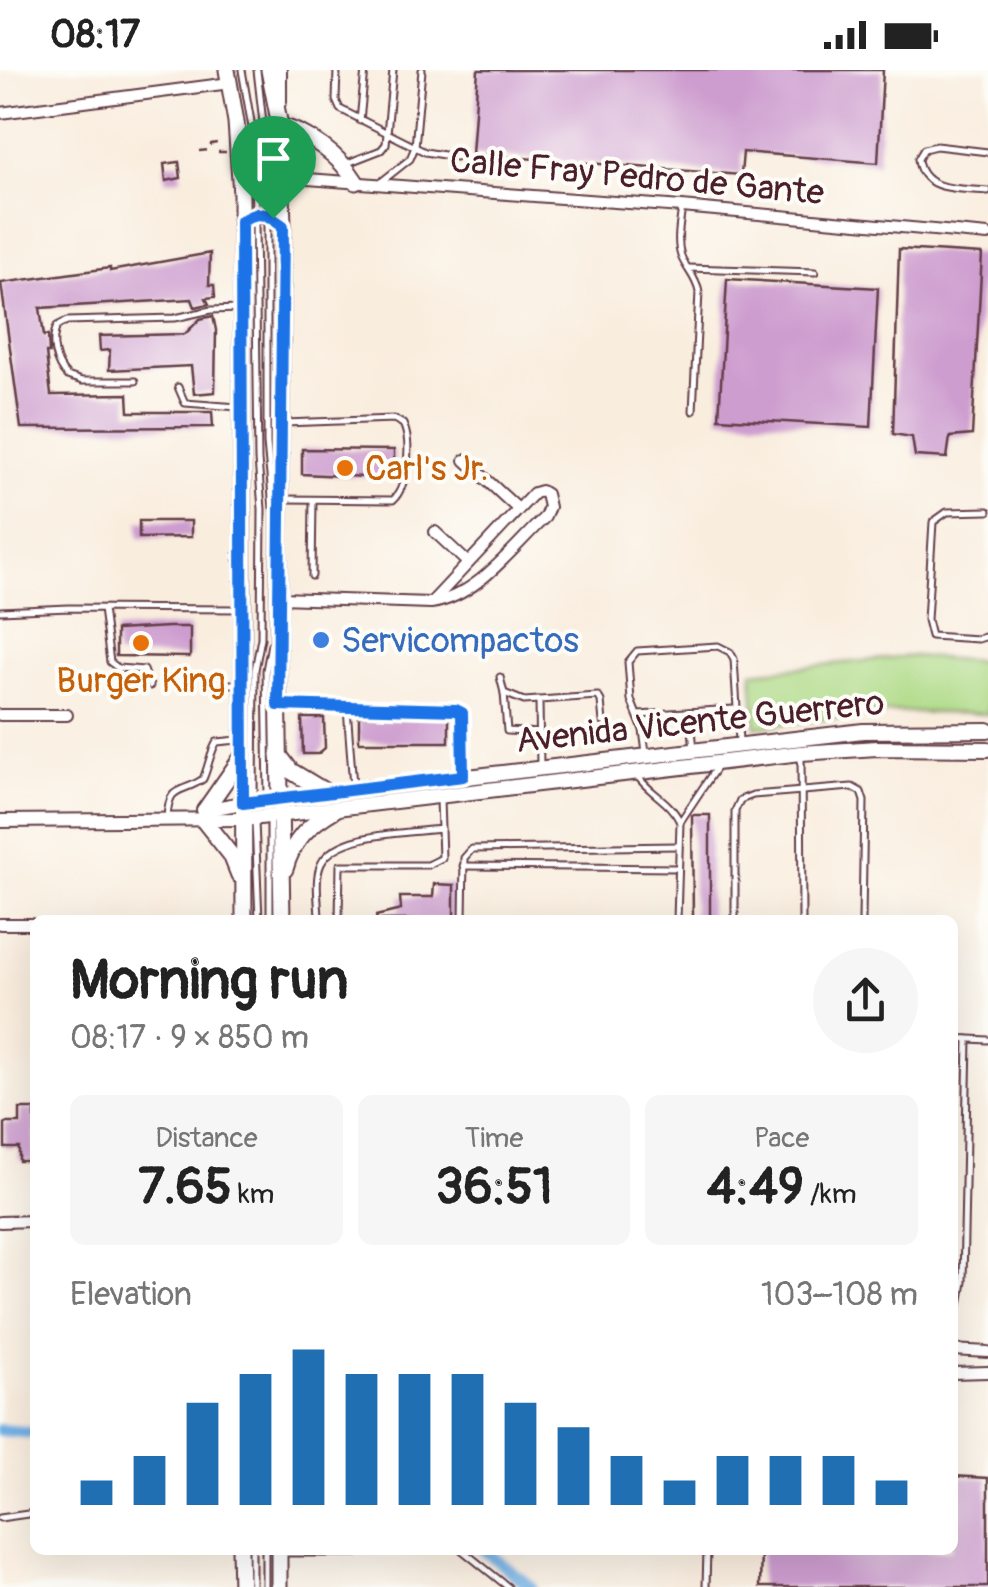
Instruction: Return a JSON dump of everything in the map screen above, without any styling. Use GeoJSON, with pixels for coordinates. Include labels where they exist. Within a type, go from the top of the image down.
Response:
{"type":"FeatureCollection","features":[{"type":"Feature","properties":{"kind":"main road"},"geometry":{"type":"LineString","coordinates":[[270,70],[280,126]]}},
{"type":"Feature","properties":{"kind":"main road"},"geometry":{"type":"LineString","coordinates":[[244,915],[243,887],[278,754],[283,226],[279,70]]}},
{"type":"Feature","properties":{"kind":"main road"},"geometry":{"type":"LineString","coordinates":[[229,77],[239,164],[255,217],[242,309],[243,747],[282,882]]}},
{"type":"Feature","properties":{"kind":"main road"},"geometry":{"type":"LineString","coordinates":[[280,126],[301,134],[345,164],[356,182]]}},
{"type":"Feature","properties":{"kind":"main road"},"geometry":{"type":"LineString","coordinates":[[255,217],[283,226]]}},
{"type":"Feature","properties":{"kind":"main road","name":"Avenida Vicente Guerrero"},"geometry":{"type":"LineString","coordinates":[[261,808],[326,792],[739,744],[890,730],[988,730]]}},
{"type":"Feature","properties":{"kind":"main road"},"geometry":{"type":"LineString","coordinates":[[243,747],[204,815],[232,854],[243,887]]}},
{"type":"Feature","properties":{"kind":"main road","name":"Avenida Vicente Guerrero"},"geometry":{"type":"LineString","coordinates":[[261,808],[336,809],[802,753],[988,748]]}},
{"type":"Feature","properties":{"kind":"main road"},"geometry":{"type":"LineString","coordinates":[[278,754],[290,770],[326,792]]}},
{"type":"Feature","properties":{"kind":"main road"},"geometry":{"type":"LineString","coordinates":[[282,915],[282,882],[289,854],[316,820],[336,809]]}},
{"type":"Feature","properties":{"kind":"main road"},"geometry":{"type":"LineString","coordinates":[[240,1555],[240,1587]]}},
{"type":"Feature","properties":{"kind":"main road"},"geometry":{"type":"LineString","coordinates":[[275,1555],[279,1587]]}},
{"type":"Feature","properties":{"kind":"street"},"geometry":{"type":"LineString","coordinates":[[0,113],[229,77]]}},
{"type":"Feature","properties":{"kind":"street","name":"Calle Fray Pedro de Gante"},"geometry":{"type":"LineString","coordinates":[[282,177],[988,234]]}},
{"type":"Feature","properties":{"kind":"street"},"geometry":{"type":"LineString","coordinates":[[465,460],[518,509]]}},
{"type":"Feature","properties":{"kind":"street"},"geometry":{"type":"LineString","coordinates":[[280,598],[431,603],[448,601],[468,590],[545,516],[549,506],[546,494],[534,493],[431,603]]}},
{"type":"Feature","properties":{"kind":"street"},"geometry":{"type":"LineString","coordinates":[[435,532],[468,563]]}},
{"type":"Feature","properties":{"kind":"street"},"geometry":{"type":"LineString","coordinates":[[0,715],[67,715]]}},
{"type":"Feature","properties":{"kind":"street","name":"Avenida Vicente Guerrero"},"geometry":{"type":"LineString","coordinates":[[0,821],[174,818],[261,808]]}},
{"type":"Feature","properties":{"kind":"street"},"geometry":{"type":"LineString","coordinates":[[0,924],[30,924]]}},
{"type":"Feature","properties":{"kind":"street"},"geometry":{"type":"LineString","coordinates":[[0,1222],[30,1221]]}},
{"type":"Feature","properties":{"kind":"street"},"geometry":{"type":"LineString","coordinates":[[958,1350],[988,1352]]}},
{"type":"Feature","properties":{"kind":"street"},"geometry":{"type":"LineString","coordinates":[[958,1373],[988,1372]]}},
{"type":"Feature","properties":{"kind":"lane"},"geometry":{"type":"LineString","coordinates":[[242,70],[254,139],[262,526],[261,638],[255,670],[270,915]]}},
{"type":"Feature","properties":{"kind":"lane"},"geometry":{"type":"LineString","coordinates":[[256,70],[265,120],[255,217],[273,511],[272,640],[266,670],[260,915]]}},
{"type":"Feature","properties":{"kind":"lane"},"geometry":{"type":"LineString","coordinates":[[336,70],[337,105],[360,121],[415,147],[456,157]]}},
{"type":"Feature","properties":{"kind":"lane"},"geometry":{"type":"LineString","coordinates":[[360,121],[365,70]]}},
{"type":"Feature","properties":{"kind":"lane"},"geometry":{"type":"LineString","coordinates":[[345,164],[381,150],[388,135],[392,70]]}},
{"type":"Feature","properties":{"kind":"lane"},"geometry":{"type":"LineString","coordinates":[[378,184],[410,159],[415,147],[422,70]]}},
{"type":"Feature","properties":{"kind":"lane"},"geometry":{"type":"LineString","coordinates":[[988,152],[936,146],[924,149],[918,159],[921,173],[930,183],[988,190]]}},
{"type":"Feature","properties":{"kind":"lane"},"geometry":{"type":"LineString","coordinates":[[682,207],[679,250],[699,292],[693,411]]}},
{"type":"Feature","properties":{"kind":"lane"},"geometry":{"type":"LineString","coordinates":[[688,268],[815,272]]}},
{"type":"Feature","properties":{"kind":"lane"},"geometry":{"type":"LineString","coordinates":[[134,381],[82,381],[67,376],[56,358],[54,340],[58,326],[68,321],[175,318],[212,310],[242,309]]}},
{"type":"Feature","properties":{"kind":"lane"},"geometry":{"type":"LineString","coordinates":[[178,387],[184,403],[241,407]]}},
{"type":"Feature","properties":{"kind":"lane"},"geometry":{"type":"LineString","coordinates":[[282,422],[394,420],[406,428],[408,439],[398,497],[387,502],[282,500]]}},
{"type":"Feature","properties":{"kind":"lane"},"geometry":{"type":"LineString","coordinates":[[312,576],[313,500]]}},
{"type":"Feature","properties":{"kind":"lane"},"geometry":{"type":"LineString","coordinates":[[988,511],[947,512],[936,517],[931,529],[928,620],[931,636],[978,640],[988,636]]}},
{"type":"Feature","properties":{"kind":"lane"},"geometry":{"type":"LineString","coordinates":[[103,609],[110,662],[118,668],[144,670],[150,686]]}},
{"type":"Feature","properties":{"kind":"lane"},"geometry":{"type":"LineString","coordinates":[[0,612],[241,610]]}},
{"type":"Feature","properties":{"kind":"lane"},"geometry":{"type":"LineString","coordinates":[[646,754],[631,700],[628,662],[637,650],[724,648],[734,659],[739,744]]}},
{"type":"Feature","properties":{"kind":"lane"},"geometry":{"type":"LineString","coordinates":[[500,677],[507,732],[539,733]]}},
{"type":"Feature","properties":{"kind":"lane"},"geometry":{"type":"LineString","coordinates":[[210,684],[242,684]]}},
{"type":"Feature","properties":{"kind":"lane"},"geometry":{"type":"LineString","coordinates":[[504,692],[524,700],[595,695],[601,701],[603,722]]}},
{"type":"Feature","properties":{"kind":"lane"},"geometry":{"type":"LineString","coordinates":[[539,700],[540,766]]}},
{"type":"Feature","properties":{"kind":"lane"},"geometry":{"type":"LineString","coordinates":[[278,705],[442,708],[462,713],[463,776]]}},
{"type":"Feature","properties":{"kind":"lane"},"geometry":{"type":"LineString","coordinates":[[347,708],[353,790]]}},
{"type":"Feature","properties":{"kind":"lane"},"geometry":{"type":"LineString","coordinates":[[638,715],[735,709]]}},
{"type":"Feature","properties":{"kind":"lane"},"geometry":{"type":"LineString","coordinates":[[690,712],[694,749]]}},
{"type":"Feature","properties":{"kind":"lane"},"geometry":{"type":"LineString","coordinates":[[174,818],[169,798],[174,791],[203,779],[217,742],[243,747]]}},
{"type":"Feature","properties":{"kind":"lane"},"geometry":{"type":"LineString","coordinates":[[802,753],[802,915]]}},
{"type":"Feature","properties":{"kind":"lane"},"geometry":{"type":"LineString","coordinates":[[677,915],[680,822],[719,762]]}},
{"type":"Feature","properties":{"kind":"lane"},"geometry":{"type":"LineString","coordinates":[[634,772],[643,785],[668,802],[680,822]]}},
{"type":"Feature","properties":{"kind":"lane"},"geometry":{"type":"LineString","coordinates":[[735,915],[736,806],[742,798],[852,787],[862,794],[862,915]]}},
{"type":"Feature","properties":{"kind":"lane"},"geometry":{"type":"LineString","coordinates":[[340,865],[437,863],[442,858],[440,797]]}},
{"type":"Feature","properties":{"kind":"lane"},"geometry":{"type":"LineString","coordinates":[[319,915],[318,875],[329,853],[363,838],[441,829]]}},
{"type":"Feature","properties":{"kind":"lane"},"geometry":{"type":"LineString","coordinates":[[464,915],[463,866],[467,852],[478,847],[677,846]]}},
{"type":"Feature","properties":{"kind":"lane"},"geometry":{"type":"LineString","coordinates":[[329,853],[340,865],[339,915]]}},
{"type":"Feature","properties":{"kind":"lane"},"geometry":{"type":"LineString","coordinates":[[463,866],[677,868]]}},
{"type":"Feature","properties":{"kind":"lane"},"geometry":{"type":"LineString","coordinates":[[958,1038],[988,1040]]}},
{"type":"Feature","properties":{"kind":"lane"},"geometry":{"type":"LineString","coordinates":[[958,1306],[963,1282],[968,1039]]}},
{"type":"Feature","properties":{"kind":"lane"},"geometry":{"type":"LineString","coordinates":[[0,1518],[30,1513]]}},
{"type":"Feature","properties":{"kind":"lane"},"geometry":{"type":"LineString","coordinates":[[252,1555],[252,1587]]}},
{"type":"Feature","properties":{"kind":"lane"},"geometry":{"type":"LineString","coordinates":[[264,1587],[273,1555]]}},
{"type":"Feature","properties":{"kind":"lane"},"geometry":{"type":"LineString","coordinates":[[468,1555],[508,1587]]}},
{"type":"Feature","properties":{"kind":"lane"},"geometry":{"type":"LineString","coordinates":[[706,1587],[707,1555]]}},
{"type":"Feature","properties":{"kind":"path"},"geometry":{"type":"LineString","coordinates":[[199,151],[211,150],[211,144],[217,144],[218,152],[297,150],[298,158],[311,161]]}},
{"type":"Feature","properties":{"kind":"green space"},"geometry":{"type":"Polygon","coordinates":[[[913,656],[988,662],[988,714],[894,712],[756,727],[752,672],[913,656]]]}},
{"type":"Feature","properties":{"kind":"building"},"geometry":{"type":"Polygon","coordinates":[[[478,70],[883,70],[878,163],[743,152],[741,175],[472,154],[478,70]]]}},
{"type":"Feature","properties":{"kind":"building"},"geometry":{"type":"Polygon","coordinates":[[[179,162],[181,178],[166,181],[164,164],[179,162]]]}},
{"type":"Feature","properties":{"kind":"building"},"geometry":{"type":"Polygon","coordinates":[[[899,249],[982,254],[972,435],[950,437],[947,458],[915,456],[912,437],[893,434],[899,249]]]}},
{"type":"Feature","properties":{"kind":"building"},"geometry":{"type":"Polygon","coordinates":[[[210,253],[209,285],[214,285],[215,297],[206,298],[209,304],[195,307],[192,299],[40,308],[44,336],[48,335],[51,395],[128,394],[129,412],[212,412],[213,427],[21,428],[1,283],[110,271],[210,253]]]}},
{"type":"Feature","properties":{"kind":"building"},"geometry":{"type":"Polygon","coordinates":[[[727,279],[878,288],[871,427],[719,418],[727,279]]]}},
{"type":"Feature","properties":{"kind":"building"},"geometry":{"type":"Polygon","coordinates":[[[213,316],[215,392],[194,394],[191,366],[109,370],[110,350],[100,351],[99,336],[185,334],[200,319],[213,316]]]}},
{"type":"Feature","properties":{"kind":"building","name":"Carl's Jr."},"geometry":{"type":"Polygon","coordinates":[[[302,449],[394,450],[394,462],[388,462],[388,478],[302,474],[302,449]]]}},
{"type":"Feature","properties":{"kind":"building"},"geometry":{"type":"Polygon","coordinates":[[[139,521],[191,521],[191,537],[139,538],[139,521]]]}},
{"type":"Feature","properties":{"kind":"building","name":"Burger King"},"geometry":{"type":"Polygon","coordinates":[[[190,627],[190,657],[116,656],[116,630],[190,627]]]}},
{"type":"Feature","properties":{"kind":"building"},"geometry":{"type":"Polygon","coordinates":[[[359,716],[449,716],[449,742],[359,742],[359,716]]]}},
{"type":"Feature","properties":{"kind":"building"},"geometry":{"type":"Polygon","coordinates":[[[302,718],[324,718],[325,748],[318,754],[303,754],[302,718]]]}},
{"type":"Feature","properties":{"kind":"building"},"geometry":{"type":"Polygon","coordinates":[[[692,815],[710,815],[710,915],[693,915],[692,815]]]}},
{"type":"Feature","properties":{"kind":"building"},"geometry":{"type":"Polygon","coordinates":[[[434,884],[454,885],[454,915],[380,915],[401,910],[400,897],[433,897],[434,884]]]}},
{"type":"Feature","properties":{"kind":"building"},"geometry":{"type":"Polygon","coordinates":[[[20,1109],[30,1109],[30,1161],[19,1161],[19,1148],[5,1148],[5,1123],[20,1123],[20,1109]]]}},
{"type":"Feature","properties":{"kind":"building"},"geometry":{"type":"Polygon","coordinates":[[[958,1476],[988,1478],[988,1587],[760,1587],[761,1555],[958,1555],[958,1476]]]}},
{"type":"Feature","properties":{"kind":"waterway"},"geometry":{"type":"LineString","coordinates":[[0,1430],[30,1433]]}},
{"type":"Feature","properties":{"kind":"waterway"},"geometry":{"type":"LineString","coordinates":[[490,1555],[531,1587]]}},
{"type":"Feature","properties":{"kind":"place","name":"Carl's Jr."},"geometry":{"type":"Point","coordinates":[345,468]}},
{"type":"Feature","properties":{"kind":"place","name":"Servicompactos"},"geometry":{"type":"Point","coordinates":[321,640]}},
{"type":"Feature","properties":{"kind":"place","name":"Burger King"},"geometry":{"type":"Point","coordinates":[141,643]}},
{"type":"Feature","properties":{"kind":"route"},"geometry":{"type":"LineString","coordinates":[[256,214],[273,218],[283,226],[278,705],[456,710],[462,713],[464,722],[463,776],[243,803],[241,221],[256,214]]}}]}
